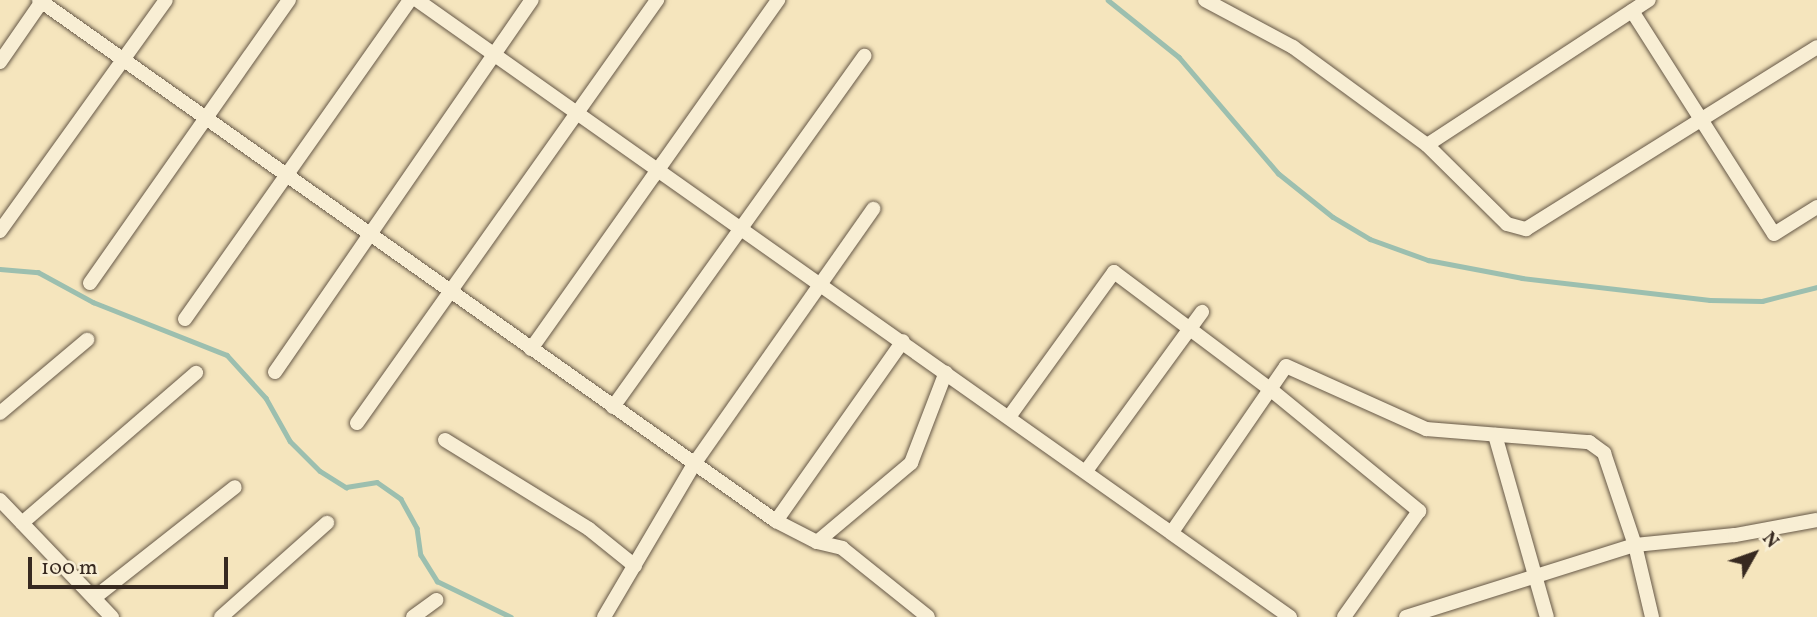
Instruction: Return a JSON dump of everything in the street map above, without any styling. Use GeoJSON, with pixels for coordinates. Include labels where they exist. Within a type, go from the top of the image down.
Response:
{"type":"FeatureCollection","features":[{"type":"Feature","properties":{"kind":"street"},"geometry":{"type":"LineString","coordinates":[[0,231],[166,0]]}},
{"type":"Feature","properties":{"kind":"street"},"geometry":{"type":"LineString","coordinates":[[90,283],[289,0]]}},
{"type":"Feature","properties":{"kind":"street"},"geometry":{"type":"LineString","coordinates":[[186,319],[410,0]]}},
{"type":"Feature","properties":{"kind":"street"},"geometry":{"type":"LineString","coordinates":[[417,0],[904,341],[1290,617]]}},
{"type":"Feature","properties":{"kind":"street"},"geometry":{"type":"LineString","coordinates":[[275,372],[532,0]]}},
{"type":"Feature","properties":{"kind":"street"},"geometry":{"type":"LineString","coordinates":[[357,423],[452,293],[657,0]]}},
{"type":"Feature","properties":{"kind":"street"},"geometry":{"type":"LineString","coordinates":[[531,349],[778,0]]}},
{"type":"Feature","properties":{"kind":"street"},"geometry":{"type":"LineString","coordinates":[[1205,0],[1293,47],[1427,145],[1507,223],[1526,229],[1817,47]]}},
{"type":"Feature","properties":{"kind":"street"},"geometry":{"type":"LineString","coordinates":[[1427,145],[1649,0]]}},
{"type":"Feature","properties":{"kind":"street"},"geometry":{"type":"LineString","coordinates":[[0,62],[41,1],[776,521],[817,542],[842,548],[921,615]]}},
{"type":"Feature","properties":{"kind":"street"},"geometry":{"type":"LineString","coordinates":[[1632,10],[1774,234],[1817,207]]}},
{"type":"Feature","properties":{"kind":"street"},"geometry":{"type":"LineString","coordinates":[[613,407],[864,56]]}},
{"type":"Feature","properties":{"kind":"street"},"geometry":{"type":"LineString","coordinates":[[604,617],[694,464],[823,284],[873,209]]}},
{"type":"Feature","properties":{"kind":"street"},"geometry":{"type":"LineString","coordinates":[[1009,417],[1114,272],[1270,389],[1419,511],[1344,617]]}},
{"type":"Feature","properties":{"kind":"street"},"geometry":{"type":"LineString","coordinates":[[1086,471],[1202,312]]}},
{"type":"Feature","properties":{"kind":"street"},"geometry":{"type":"LineString","coordinates":[[0,413],[87,340]]}},
{"type":"Feature","properties":{"kind":"street"},"geometry":{"type":"LineString","coordinates":[[776,521],[904,341]]}},
{"type":"Feature","properties":{"kind":"street"},"geometry":{"type":"LineString","coordinates":[[1172,533],[1286,366],[1426,429],[1589,442],[1604,453],[1635,545],[1652,617]]}},
{"type":"Feature","properties":{"kind":"street"},"geometry":{"type":"LineString","coordinates":[[817,542],[911,463],[946,372]]}},
{"type":"Feature","properties":{"kind":"street"},"geometry":{"type":"LineString","coordinates":[[22,523],[196,373]]}},
{"type":"Feature","properties":{"kind":"street"},"geometry":{"type":"LineString","coordinates":[[1495,435],[1547,617]]}},
{"type":"Feature","properties":{"kind":"street"},"geometry":{"type":"LineString","coordinates":[[445,440],[589,529],[635,566]]}},
{"type":"Feature","properties":{"kind":"street"},"geometry":{"type":"LineString","coordinates":[[94,598],[235,487]]}},
{"type":"Feature","properties":{"kind":"street"},"geometry":{"type":"LineString","coordinates":[[0,500],[112,617]]}},
{"type":"Feature","properties":{"kind":"street"},"geometry":{"type":"LineString","coordinates":[[1406,617],[1635,545],[1735,535],[1817,520]]}},
{"type":"Feature","properties":{"kind":"street"},"geometry":{"type":"LineString","coordinates":[[221,617],[327,523]]}},
{"type":"Feature","properties":{"kind":"street"},"geometry":{"type":"LineString","coordinates":[[414,617],[436,600]]}},
{"type":"Feature","properties":{"kind":"waterway"},"geometry":{"type":"LineString","coordinates":[[1108,0],[1179,57],[1278,173],[1333,217],[1370,239],[1428,260],[1522,278],[1710,300],[1762,301],[1817,287]]}},
{"type":"Feature","properties":{"kind":"waterway"},"geometry":{"type":"LineString","coordinates":[[0,269],[38,272],[93,302],[227,355],[266,398],[290,441],[320,471],[346,487],[377,482],[401,499],[417,528],[421,555],[437,581],[511,617]]}}]}
